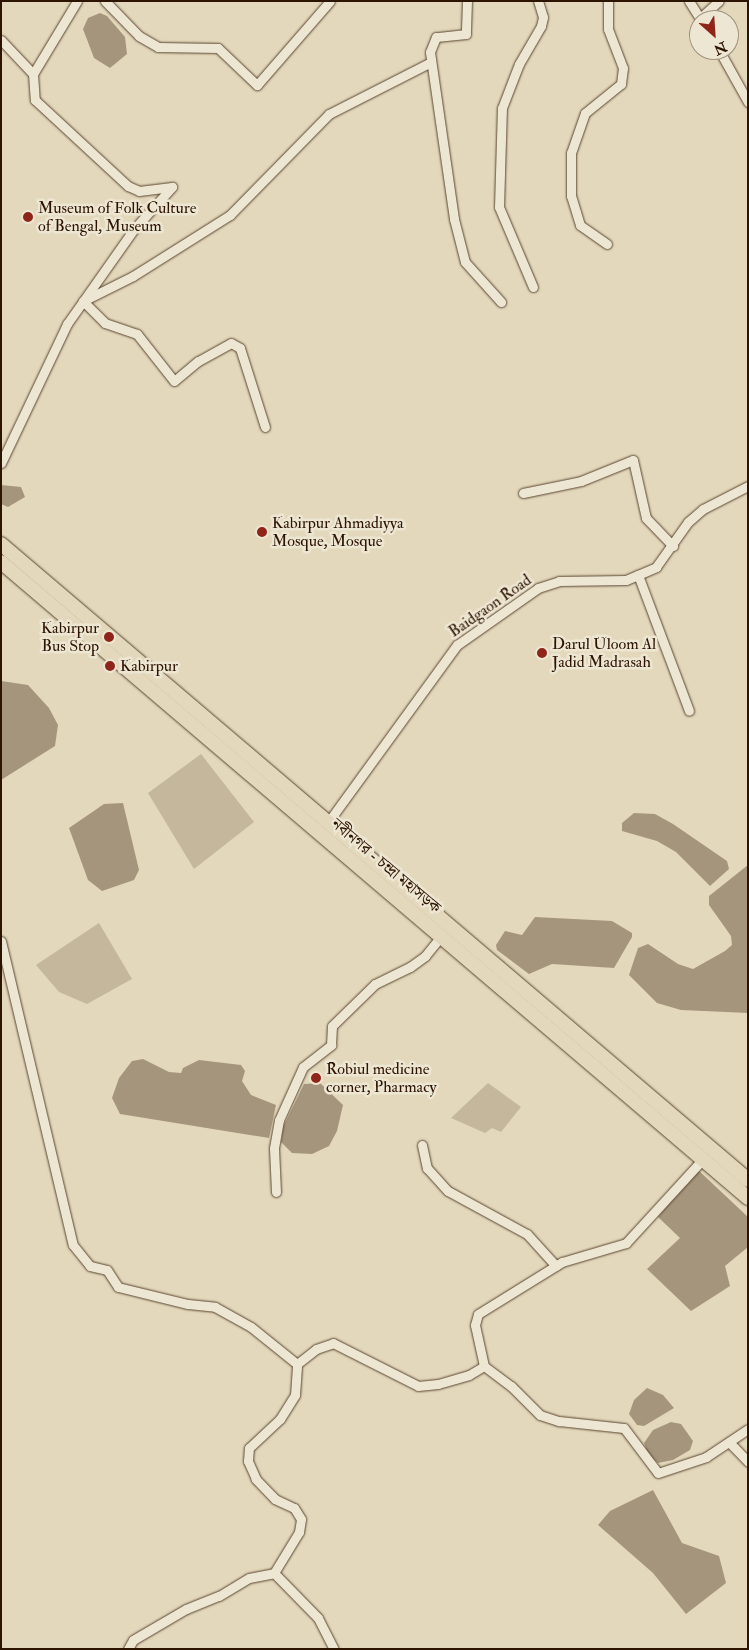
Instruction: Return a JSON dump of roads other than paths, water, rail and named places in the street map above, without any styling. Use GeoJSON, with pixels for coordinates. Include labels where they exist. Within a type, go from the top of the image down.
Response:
{"type":"FeatureCollection","features":[{"type":"Feature","properties":{"kind":"highway","name":"নবীনগর - চন্দ্রা মহাসড়ক"},"geometry":{"type":"LineString","coordinates":[[1,544],[329,821],[748,1180]]}},
{"type":"Feature","properties":{"kind":"highway","name":"নবীনগর - চন্দ্রা মহাসড়ক"},"geometry":{"type":"LineString","coordinates":[[3,566],[748,1198]]}},
{"type":"Feature","properties":{"kind":"street"},"geometry":{"type":"LineString","coordinates":[[1,463],[67,324],[134,229],[172,187],[139,191],[128,186],[35,100],[33,74],[77,1]]}},
{"type":"Feature","properties":{"kind":"street"},"geometry":{"type":"LineString","coordinates":[[105,1],[139,36],[158,47],[218,48],[257,85],[330,1]]}},
{"type":"Feature","properties":{"kind":"street"},"geometry":{"type":"LineString","coordinates":[[467,1],[466,34],[436,37],[430,52],[431,62],[454,219],[465,262],[501,302]]}},
{"type":"Feature","properties":{"kind":"street"},"geometry":{"type":"LineString","coordinates":[[533,287],[499,207],[502,108],[518,64],[541,26],[543,17],[538,1]]}},
{"type":"Feature","properties":{"kind":"street"},"geometry":{"type":"LineString","coordinates":[[607,244],[580,225],[571,196],[570,153],[585,113],[621,84],[623,68],[608,29],[608,1]]}},
{"type":"Feature","properties":{"kind":"street"},"geometry":{"type":"LineString","coordinates":[[710,10],[719,1]]}},
{"type":"Feature","properties":{"kind":"street"},"geometry":{"type":"LineString","coordinates":[[1,40],[33,74]]}},
{"type":"Feature","properties":{"kind":"street"},"geometry":{"type":"LineString","coordinates":[[725,60],[748,102]]}},
{"type":"Feature","properties":{"kind":"street"},"geometry":{"type":"LineString","coordinates":[[83,301],[133,276],[230,215],[329,114],[431,62]]}},
{"type":"Feature","properties":{"kind":"street"},"geometry":{"type":"LineString","coordinates":[[83,301],[105,323],[137,334],[174,381],[198,361],[232,343],[240,348],[265,427]]}},
{"type":"Feature","properties":{"kind":"street"},"geometry":{"type":"LineString","coordinates":[[523,494],[581,481],[633,460],[646,518],[673,546]]}},
{"type":"Feature","properties":{"kind":"street","name":"Baidgaon Road"},"geometry":{"type":"LineString","coordinates":[[329,821],[457,645],[538,588],[559,581],[626,580],[656,567],[673,546],[688,522],[703,510],[747,490]]}},
{"type":"Feature","properties":{"kind":"street"},"geometry":{"type":"LineString","coordinates":[[638,575],[689,711]]}},
{"type":"Feature","properties":{"kind":"street"},"geometry":{"type":"LineString","coordinates":[[276,1192],[274,1148],[279,1120],[302,1067],[331,1045],[332,1026],[374,984],[410,967],[441,936]]}},
{"type":"Feature","properties":{"kind":"street"},"geometry":{"type":"LineString","coordinates":[[1,941],[73,1245],[90,1266],[107,1270],[118,1287],[188,1304],[215,1306],[251,1327],[297,1364]]}},
{"type":"Feature","properties":{"kind":"street"},"geometry":{"type":"LineString","coordinates":[[422,1145],[427,1168],[448,1191],[527,1234],[556,1266]]}},
{"type":"Feature","properties":{"kind":"street"},"geometry":{"type":"LineString","coordinates":[[702,1160],[626,1243],[556,1266],[478,1314],[476,1325],[484,1366],[511,1386],[540,1415],[559,1421],[624,1428],[658,1473],[690,1464],[729,1442],[748,1428]]}},
{"type":"Feature","properties":{"kind":"street"},"geometry":{"type":"LineString","coordinates":[[128,1649],[133,1640],[186,1609],[219,1596],[249,1578],[274,1573],[299,1532],[301,1519],[294,1508],[275,1500],[256,1479],[248,1461],[249,1448],[280,1419],[296,1395],[297,1364],[316,1349],[333,1343],[418,1386],[438,1384],[469,1375],[484,1366]]}},
{"type":"Feature","properties":{"kind":"street"},"geometry":{"type":"LineString","coordinates":[[729,1442],[748,1462]]}},
{"type":"Feature","properties":{"kind":"street"},"geometry":{"type":"LineString","coordinates":[[274,1573],[318,1618],[334,1649]]}},
{"type":"Feature","properties":{"kind":"place","name":"Museum of Folk Culture of Bengal, Museum"},"geometry":{"type":"Point","coordinates":[28,217]}},
{"type":"Feature","properties":{"kind":"place","name":"Kabirpur Ahmadiyya Mosque, Mosque"},"geometry":{"type":"Point","coordinates":[262,532]}},
{"type":"Feature","properties":{"kind":"place","name":"Kabirpur Bus Stop"},"geometry":{"type":"Point","coordinates":[109,637]}},
{"type":"Feature","properties":{"kind":"place","name":"Darul Uloom Al Jadid Madrasah"},"geometry":{"type":"Point","coordinates":[542,653]}},
{"type":"Feature","properties":{"kind":"place","name":"Kabirpur"},"geometry":{"type":"Point","coordinates":[110,666]}},
{"type":"Feature","properties":{"kind":"place","name":"Robiul medicine corner, Pharmacy"},"geometry":{"type":"Point","coordinates":[316,1078]}}]}
